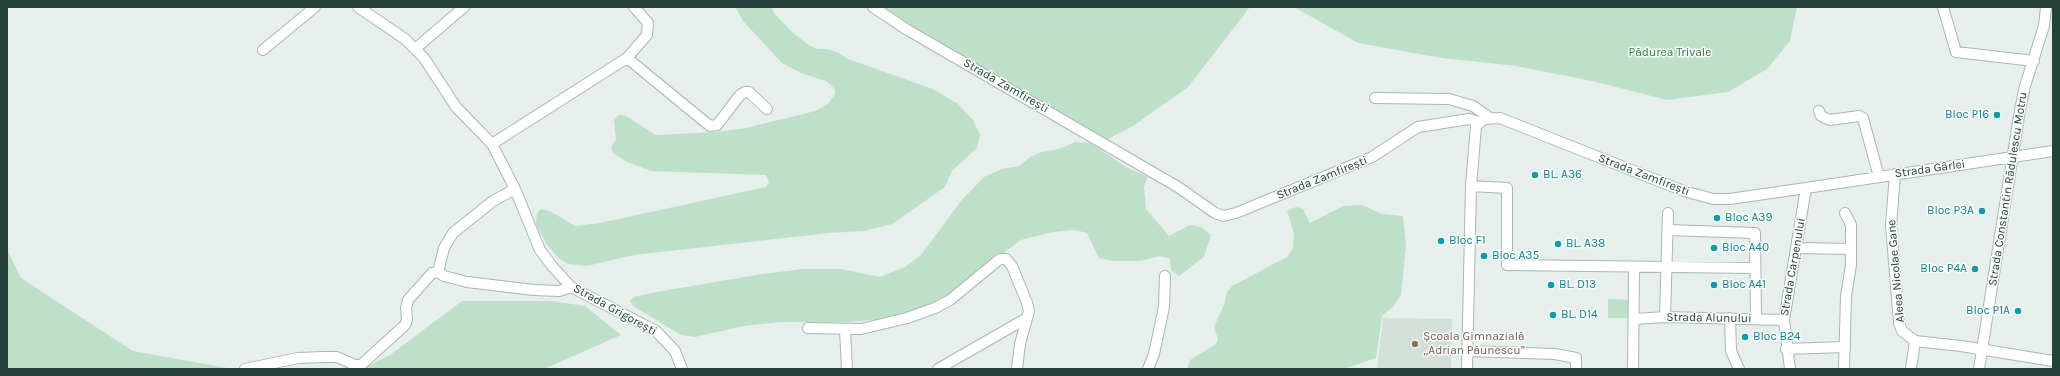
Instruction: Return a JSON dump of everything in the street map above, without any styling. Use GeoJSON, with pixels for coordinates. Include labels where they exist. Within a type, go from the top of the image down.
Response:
{"type":"FeatureCollection","features":[{"type":"Feature","properties":{"kind":"street"},"geometry":{"type":"LineString","coordinates":[[263,50],[315,7]]}},
{"type":"Feature","properties":{"kind":"street","name":"Strada Grigorești"},"geometry":{"type":"LineString","coordinates":[[358,7],[405,39],[424,58],[456,107],[492,144],[515,188],[540,250],[552,266],[571,287],[656,331],[675,351],[682,369]]}},
{"type":"Feature","properties":{"kind":"street"},"geometry":{"type":"LineString","coordinates":[[415,49],[464,7]]}},
{"type":"Feature","properties":{"kind":"street"},"geometry":{"type":"LineString","coordinates":[[492,144],[627,58],[647,35],[648,23],[634,7]]}},
{"type":"Feature","properties":{"kind":"street","name":"Strada Zamfirești"},"geometry":{"type":"LineString","coordinates":[[873,7],[906,29],[1178,187],[1215,213],[1224,216],[1272,199],[1372,157],[1418,127],[1469,119],[1479,122],[1490,118],[1500,118],[1699,196],[1730,199],[1806,188]]}},
{"type":"Feature","properties":{"kind":"street"},"geometry":{"type":"LineString","coordinates":[[1944,7],[1956,52],[2034,61]]}},
{"type":"Feature","properties":{"kind":"street","name":"Strada Constantin Rădulescu Motru"},"geometry":{"type":"LineString","coordinates":[[1979,369],[2012,157],[2025,86],[2044,26],[2046,7]]}},
{"type":"Feature","properties":{"kind":"street"},"geometry":{"type":"LineString","coordinates":[[627,58],[710,126],[717,125],[743,93],[748,92],[767,109]]}},
{"type":"Feature","properties":{"kind":"street"},"geometry":{"type":"LineString","coordinates":[[1375,98],[1449,99],[1473,106],[1490,118]]}},
{"type":"Feature","properties":{"kind":"street"},"geometry":{"type":"LineString","coordinates":[[1819,111],[1821,116],[1830,120],[1859,116],[1863,118],[1879,177]]}},
{"type":"Feature","properties":{"kind":"street"},"geometry":{"type":"LineString","coordinates":[[1468,369],[1471,186],[1475,131],[1479,122]]}},
{"type":"Feature","properties":{"kind":"street","name":"Strada Gârlei"},"geometry":{"type":"LineString","coordinates":[[1806,188],[2053,151]]}},
{"type":"Feature","properties":{"kind":"street","name":"Aleea Nicolae Gane"},"geometry":{"type":"LineString","coordinates":[[1896,174],[1891,225],[1899,323],[1902,331],[1915,341]]}},
{"type":"Feature","properties":{"kind":"street"},"geometry":{"type":"LineString","coordinates":[[1471,186],[1507,188],[1507,265],[1634,268],[1756,268]]}},
{"type":"Feature","properties":{"kind":"street"},"geometry":{"type":"LineString","coordinates":[[438,272],[444,248],[453,233],[493,201],[515,188]]}},
{"type":"Feature","properties":{"kind":"street","name":"Strada Carpenului"},"geometry":{"type":"LineString","coordinates":[[1790,369],[1786,349],[1784,320],[1806,188]]}},
{"type":"Feature","properties":{"kind":"street"},"geometry":{"type":"LineString","coordinates":[[1665,317],[1668,213]]}},
{"type":"Feature","properties":{"kind":"street"},"geometry":{"type":"LineString","coordinates":[[1844,369],[1846,296],[1851,266],[1851,225],[1845,213]]}},
{"type":"Feature","properties":{"kind":"street"},"geometry":{"type":"LineString","coordinates":[[1668,230],[1755,233],[1756,319]]}},
{"type":"Feature","properties":{"kind":"street"},"geometry":{"type":"LineString","coordinates":[[1797,248],[1851,249]]}},
{"type":"Feature","properties":{"kind":"street"},"geometry":{"type":"LineString","coordinates":[[808,328],[845,330],[886,324],[935,308],[967,287],[1000,259],[1006,259],[1010,262],[1029,311],[1016,369]]}},
{"type":"Feature","properties":{"kind":"street"},"geometry":{"type":"LineString","coordinates":[[1633,369],[1634,268]]}},
{"type":"Feature","properties":{"kind":"street"},"geometry":{"type":"LineString","coordinates":[[245,369],[298,358],[324,357],[337,357],[355,365],[361,365],[405,325],[407,320],[406,308],[408,300],[424,280],[432,273],[438,272],[444,276],[467,282],[559,291],[571,287]]}},
{"type":"Feature","properties":{"kind":"street"},"geometry":{"type":"LineString","coordinates":[[1148,369],[1154,354],[1164,307],[1165,276]]}},
{"type":"Feature","properties":{"kind":"street","name":"Strada Alunului"},"geometry":{"type":"LineString","coordinates":[[1634,319],[1665,317],[1784,320]]}},
{"type":"Feature","properties":{"kind":"street"},"geometry":{"type":"LineString","coordinates":[[938,369],[1027,318]]}},
{"type":"Feature","properties":{"kind":"street"},"geometry":{"type":"LineString","coordinates":[[1730,318],[1731,351],[1739,369]]}},
{"type":"Feature","properties":{"kind":"street"},"geometry":{"type":"LineString","coordinates":[[845,330],[847,369]]}},
{"type":"Feature","properties":{"kind":"street"},"geometry":{"type":"LineString","coordinates":[[1911,369],[1915,341],[2053,361]]}},
{"type":"Feature","properties":{"kind":"street"},"geometry":{"type":"LineString","coordinates":[[1786,349],[1845,347]]}},
{"type":"Feature","properties":{"kind":"street"},"geometry":{"type":"LineString","coordinates":[[1468,351],[1555,354],[1576,358],[1576,369]]}},
{"type":"Feature","properties":{"kind":"shaded area","name":"Școala Gimnazială „Adrian Păunescu”"},"geometry":{"type":"Polygon","coordinates":[[[1383,318],[1452,319],[1451,369],[1377,369],[1383,318]]]}},
{"type":"Feature","properties":{"kind":"green space"},"geometry":{"type":"Polygon","coordinates":[[[735,7],[772,7],[774,13],[793,33],[810,46],[837,52],[848,59],[933,89],[958,104],[973,120],[980,135],[977,148],[952,171],[945,187],[892,224],[864,231],[829,233],[634,255],[587,266],[568,264],[558,258],[546,243],[536,224],[537,213],[541,209],[550,211],[575,226],[600,223],[766,187],[769,182],[766,175],[651,171],[627,162],[613,153],[611,147],[616,139],[614,120],[619,115],[626,116],[656,135],[717,132],[746,128],[815,111],[828,104],[835,94],[835,89],[826,81],[801,73],[782,63],[743,21],[735,7]]]}},
{"type":"Feature","properties":{"kind":"green space"},"geometry":{"type":"Polygon","coordinates":[[[881,7],[1250,7],[1188,87],[1133,126],[1106,140],[881,7]]]}},
{"type":"Feature","properties":{"kind":"green space","name":"Pădurea Trivale"},"geometry":{"type":"Polygon","coordinates":[[[1294,7],[1797,7],[1790,41],[1767,69],[1728,92],[1667,100],[1592,81],[1516,66],[1442,58],[1358,43],[1294,7]]]}},
{"type":"Feature","properties":{"kind":"green space"},"geometry":{"type":"Polygon","coordinates":[[[1075,142],[1090,143],[1126,167],[1148,177],[1144,187],[1146,209],[1169,236],[1190,225],[1201,227],[1211,235],[1204,257],[1179,276],[1171,270],[1170,259],[1160,256],[1141,261],[1113,261],[1099,258],[1087,233],[1075,230],[1053,232],[1021,240],[936,303],[910,313],[886,319],[847,322],[780,322],[744,326],[695,337],[681,335],[633,306],[630,301],[634,297],[651,293],[762,274],[803,269],[841,269],[880,277],[905,267],[921,255],[961,201],[984,177],[1002,169],[1019,166],[1030,157],[1041,152],[1059,149],[1075,142]]]}},
{"type":"Feature","properties":{"kind":"green space"},"geometry":{"type":"Polygon","coordinates":[[[1362,205],[1382,214],[1403,216],[1406,246],[1401,295],[1393,307],[1382,316],[1376,358],[1344,369],[1187,369],[1190,360],[1216,344],[1218,339],[1214,327],[1224,305],[1227,292],[1232,286],[1287,257],[1293,248],[1294,234],[1287,211],[1296,207],[1303,209],[1310,223],[1343,206],[1362,205]]]}},
{"type":"Feature","properties":{"kind":"green space"},"geometry":{"type":"Polygon","coordinates":[[[7,249],[21,278],[133,351],[233,369],[7,369],[7,249]]]}},
{"type":"Feature","properties":{"kind":"green space"},"geometry":{"type":"Polygon","coordinates":[[[1608,299],[1629,300],[1629,318],[1608,318],[1608,299]]]}},
{"type":"Feature","properties":{"kind":"green space"},"geometry":{"type":"Polygon","coordinates":[[[462,301],[552,301],[585,306],[621,335],[544,369],[362,369],[390,355],[462,301]]]}},
{"type":"Feature","properties":{"kind":"place","name":"Bloc P16"},"geometry":{"type":"Point","coordinates":[1997,115]}},
{"type":"Feature","properties":{"kind":"place","name":"BL. A36"},"geometry":{"type":"Point","coordinates":[1535,175]}},
{"type":"Feature","properties":{"kind":"place","name":"Bloc P3A"},"geometry":{"type":"Point","coordinates":[1982,211]}},
{"type":"Feature","properties":{"kind":"place","name":"Bloc A39"},"geometry":{"type":"Point","coordinates":[1717,218]}},
{"type":"Feature","properties":{"kind":"place","name":"Bloc F1"},"geometry":{"type":"Point","coordinates":[1441,241]}},
{"type":"Feature","properties":{"kind":"place","name":"BL. A38"},"geometry":{"type":"Point","coordinates":[1558,244]}},
{"type":"Feature","properties":{"kind":"place","name":"Bloc A40"},"geometry":{"type":"Point","coordinates":[1714,248]}},
{"type":"Feature","properties":{"kind":"place","name":"Bloc A35"},"geometry":{"type":"Point","coordinates":[1484,256]}},
{"type":"Feature","properties":{"kind":"place","name":"Bloc P4A"},"geometry":{"type":"Point","coordinates":[1975,269]}},
{"type":"Feature","properties":{"kind":"place","name":"BL. D13"},"geometry":{"type":"Point","coordinates":[1551,285]}},
{"type":"Feature","properties":{"kind":"place","name":"Bloc A41"},"geometry":{"type":"Point","coordinates":[1714,285]}},
{"type":"Feature","properties":{"kind":"place","name":"Bloc P1A"},"geometry":{"type":"Point","coordinates":[2018,311]}},
{"type":"Feature","properties":{"kind":"place","name":"BL. D14"},"geometry":{"type":"Point","coordinates":[1553,315]}},
{"type":"Feature","properties":{"kind":"place","name":"Bloc B24"},"geometry":{"type":"Point","coordinates":[1745,337]}},
{"type":"Feature","properties":{"kind":"place","name":"Școala Gimnazială „Adrian Păunescu”"},"geometry":{"type":"Point","coordinates":[1415,344]}}]}
